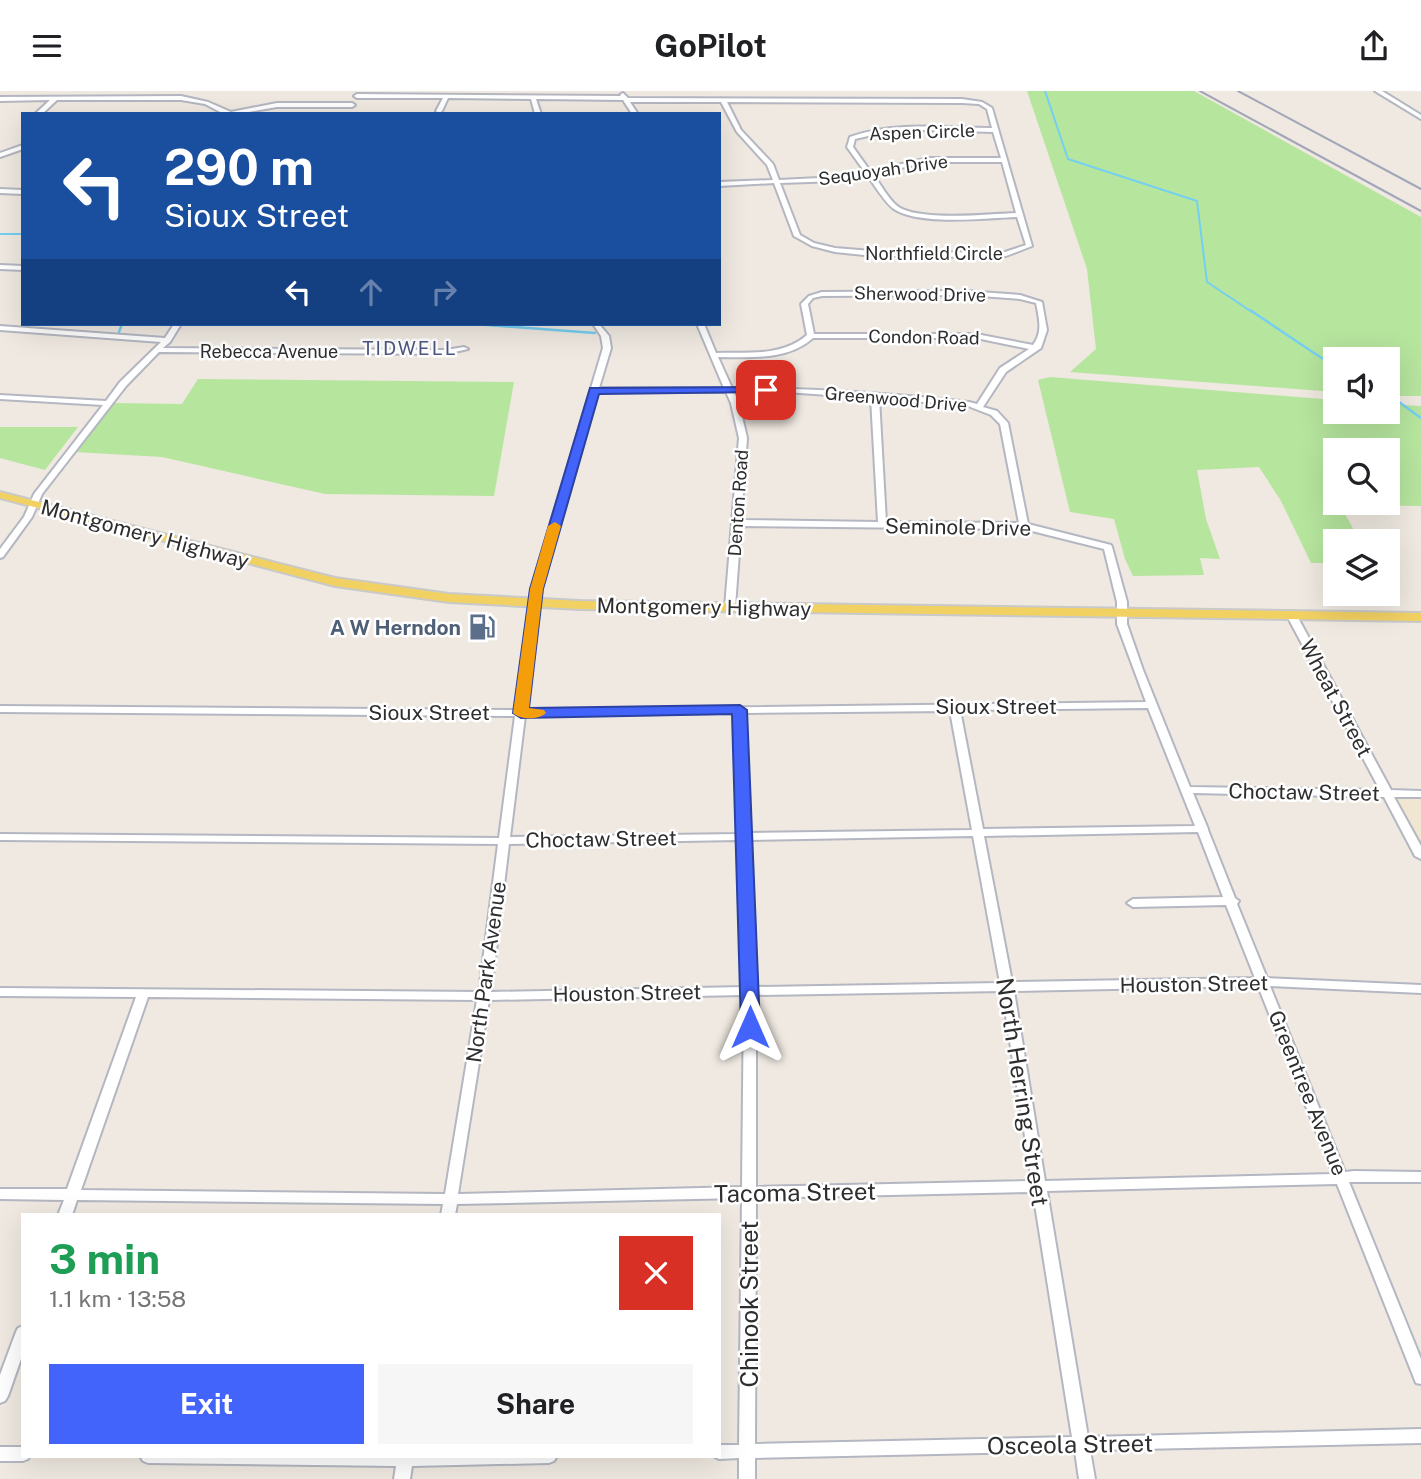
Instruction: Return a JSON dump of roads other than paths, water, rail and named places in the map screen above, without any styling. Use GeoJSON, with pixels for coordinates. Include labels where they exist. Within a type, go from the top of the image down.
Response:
{"type":"FeatureCollection","features":[{"type":"Feature","properties":{"kind":"main road","name":"Montgomery Highway"},"geometry":{"type":"LineString","coordinates":[[0,495],[324,580],[438,597],[534,603],[730,607],[1421,617]]}},
{"type":"Feature","properties":{"kind":"street"},"geometry":{"type":"LineString","coordinates":[[619,91],[634,112]]}},
{"type":"Feature","properties":{"kind":"street"},"geometry":{"type":"LineString","coordinates":[[1378,91],[1421,117]]}},
{"type":"Feature","properties":{"kind":"street"},"geometry":{"type":"LineString","coordinates":[[348,112],[358,94]]}},
{"type":"Feature","properties":{"kind":"street","name":"Northfield Circle"},"geometry":{"type":"LineString","coordinates":[[358,94],[973,101],[989,107],[1029,245],[1015,253],[833,251],[810,245],[797,236],[764,155],[738,131],[723,100]]}},
{"type":"Feature","properties":{"kind":"street"},"geometry":{"type":"LineString","coordinates":[[439,111],[446,97]]}},
{"type":"Feature","properties":{"kind":"street"},"geometry":{"type":"LineString","coordinates":[[534,97],[538,112]]}},
{"type":"Feature","properties":{"kind":"street"},"geometry":{"type":"LineString","coordinates":[[0,99],[181,98],[206,103],[228,112]]}},
{"type":"Feature","properties":{"kind":"street"},"geometry":{"type":"LineString","coordinates":[[40,112],[55,99]]}},
{"type":"Feature","properties":{"kind":"street"},"geometry":{"type":"LineString","coordinates":[[236,112],[277,105],[352,105]]}},
{"type":"Feature","properties":{"kind":"street","name":"Aspen Circle"},"geometry":{"type":"LineString","coordinates":[[996,130],[918,130],[858,135],[850,140],[850,147],[894,207],[906,213],[1021,215]]}},
{"type":"Feature","properties":{"kind":"street"},"geometry":{"type":"LineString","coordinates":[[0,155],[21,148]]}},
{"type":"Feature","properties":{"kind":"street","name":"Sequoyah Drive"},"geometry":{"type":"LineString","coordinates":[[721,184],[839,179],[929,160],[1005,160]]}},
{"type":"Feature","properties":{"kind":"street"},"geometry":{"type":"LineString","coordinates":[[2,193],[21,192]]}},
{"type":"Feature","properties":{"kind":"street"},"geometry":{"type":"LineString","coordinates":[[0,267],[21,268]]}},
{"type":"Feature","properties":{"kind":"street","name":"Sherwood Drive"},"geometry":{"type":"LineString","coordinates":[[811,336],[804,306],[805,301],[815,295],[983,293],[1039,302],[1043,337],[1037,348]]}},
{"type":"Feature","properties":{"kind":"street"},"geometry":{"type":"LineString","coordinates":[[0,555],[109,403],[167,340],[176,326]]}},
{"type":"Feature","properties":{"kind":"street","name":"North Park Avenue"},"geometry":{"type":"LineString","coordinates":[[448,1213],[484,996],[534,603],[607,348],[605,336],[598,326]]}},
{"type":"Feature","properties":{"kind":"street","name":"Denton Road"},"geometry":{"type":"LineString","coordinates":[[701,326],[731,392],[743,438],[730,607]]}},
{"type":"Feature","properties":{"kind":"street"},"geometry":{"type":"LineString","coordinates":[[0,328],[167,340]]}},
{"type":"Feature","properties":{"kind":"street"},"geometry":{"type":"LineString","coordinates":[[714,355],[782,351],[798,346],[811,336]]}},
{"type":"Feature","properties":{"kind":"street","name":"Condon Road"},"geometry":{"type":"LineString","coordinates":[[811,336],[976,336],[1037,348]]}},
{"type":"Feature","properties":{"kind":"street"},"geometry":{"type":"LineString","coordinates":[[979,407],[993,391],[1001,371],[1037,348]]}},
{"type":"Feature","properties":{"kind":"street","name":"Rebecca Avenue"},"geometry":{"type":"LineString","coordinates":[[157,350],[446,352],[464,349]]}},
{"type":"Feature","properties":{"kind":"street","name":"Greenwood Drive"},"geometry":{"type":"LineString","coordinates":[[594,390],[794,390],[961,402],[979,407],[1004,423],[1024,526]]}},
{"type":"Feature","properties":{"kind":"street"},"geometry":{"type":"LineString","coordinates":[[875,395],[882,525]]}},
{"type":"Feature","properties":{"kind":"street"},"geometry":{"type":"LineString","coordinates":[[0,397],[109,403]]}},
{"type":"Feature","properties":{"kind":"street","name":"Seminole Drive"},"geometry":{"type":"LineString","coordinates":[[737,523],[1024,526],[1108,547],[1122,612]]}},
{"type":"Feature","properties":{"kind":"street","name":"Greentree Avenue"},"geometry":{"type":"LineString","coordinates":[[1122,612],[1122,624],[1263,982],[1342,1178],[1414,1345],[1421,1378]]}},
{"type":"Feature","properties":{"kind":"street","name":"Wheat Street"},"geometry":{"type":"LineString","coordinates":[[1292,614],[1421,856]]}},
{"type":"Feature","properties":{"kind":"street","name":"Sioux Street"},"geometry":{"type":"LineString","coordinates":[[0,709],[521,713],[1153,705]]}},
{"type":"Feature","properties":{"kind":"street","name":"North Herring Street"},"geometry":{"type":"LineString","coordinates":[[954,707],[1007,987],[1087,1479]]}},
{"type":"Feature","properties":{"kind":"street","name":"Chinook Street"},"geometry":{"type":"LineString","coordinates":[[740,710],[750,991],[747,1479]]}},
{"type":"Feature","properties":{"kind":"street","name":"Choctaw Street"},"geometry":{"type":"LineString","coordinates":[[1187,790],[1421,794]]}},
{"type":"Feature","properties":{"kind":"street","name":"Choctaw Street"},"geometry":{"type":"LineString","coordinates":[[0,837],[504,841],[1203,829]]}},
{"type":"Feature","properties":{"kind":"street"},"geometry":{"type":"LineString","coordinates":[[1133,903],[1233,901]]}},
{"type":"Feature","properties":{"kind":"street","name":"Houston Street"},"geometry":{"type":"LineString","coordinates":[[0,992],[484,996],[1263,982],[1421,989]]}},
{"type":"Feature","properties":{"kind":"street"},"geometry":{"type":"LineString","coordinates":[[66,1213],[144,993]]}},
{"type":"Feature","properties":{"kind":"street","name":"Tacoma Street"},"geometry":{"type":"LineString","coordinates":[[0,1194],[451,1199],[1421,1177]]}},
{"type":"Feature","properties":{"kind":"street"},"geometry":{"type":"LineString","coordinates":[[0,1396],[21,1338]]}},
{"type":"Feature","properties":{"kind":"street","name":"Osceola Street"},"geometry":{"type":"LineString","coordinates":[[721,1452],[1421,1436]]}},
{"type":"Feature","properties":{"kind":"street"},"geometry":{"type":"LineString","coordinates":[[0,1454],[21,1454]]}},
{"type":"Feature","properties":{"kind":"street"},"geometry":{"type":"LineString","coordinates":[[402,1479],[406,1458]]}},
{"type":"Feature","properties":{"kind":"waterway"},"geometry":{"type":"LineString","coordinates":[[1045,91],[1068,159],[1197,201],[1207,282],[1252,312]]}},
{"type":"Feature","properties":{"kind":"waterway"},"geometry":{"type":"LineString","coordinates":[[0,234],[21,234]]}},
{"type":"Feature","properties":{"kind":"waterway"},"geometry":{"type":"LineString","coordinates":[[1250,310],[1323,359]]}},
{"type":"Feature","properties":{"kind":"waterway"},"geometry":{"type":"LineString","coordinates":[[119,332],[121,326]]}},
{"type":"Feature","properties":{"kind":"waterway"},"geometry":{"type":"LineString","coordinates":[[501,326],[595,333]]}},
{"type":"Feature","properties":{"kind":"waterway"},"geometry":{"type":"LineString","coordinates":[[1400,403],[1421,418]]}},
{"type":"Feature","properties":{"kind":"railway"},"geometry":{"type":"LineString","coordinates":[[1200,91],[1421,211]]}},
{"type":"Feature","properties":{"kind":"railway"},"geometry":{"type":"LineString","coordinates":[[1238,91],[1421,189]]}},
{"type":"Feature","properties":{"kind":"place","name":"A W Herndon"},"geometry":{"type":"Point","coordinates":[482,627]}},
{"type":"Feature","properties":{"kind":"district","name":"TIDWELL"},"geometry":{"type":"Point","coordinates":[410,348]}}]}
